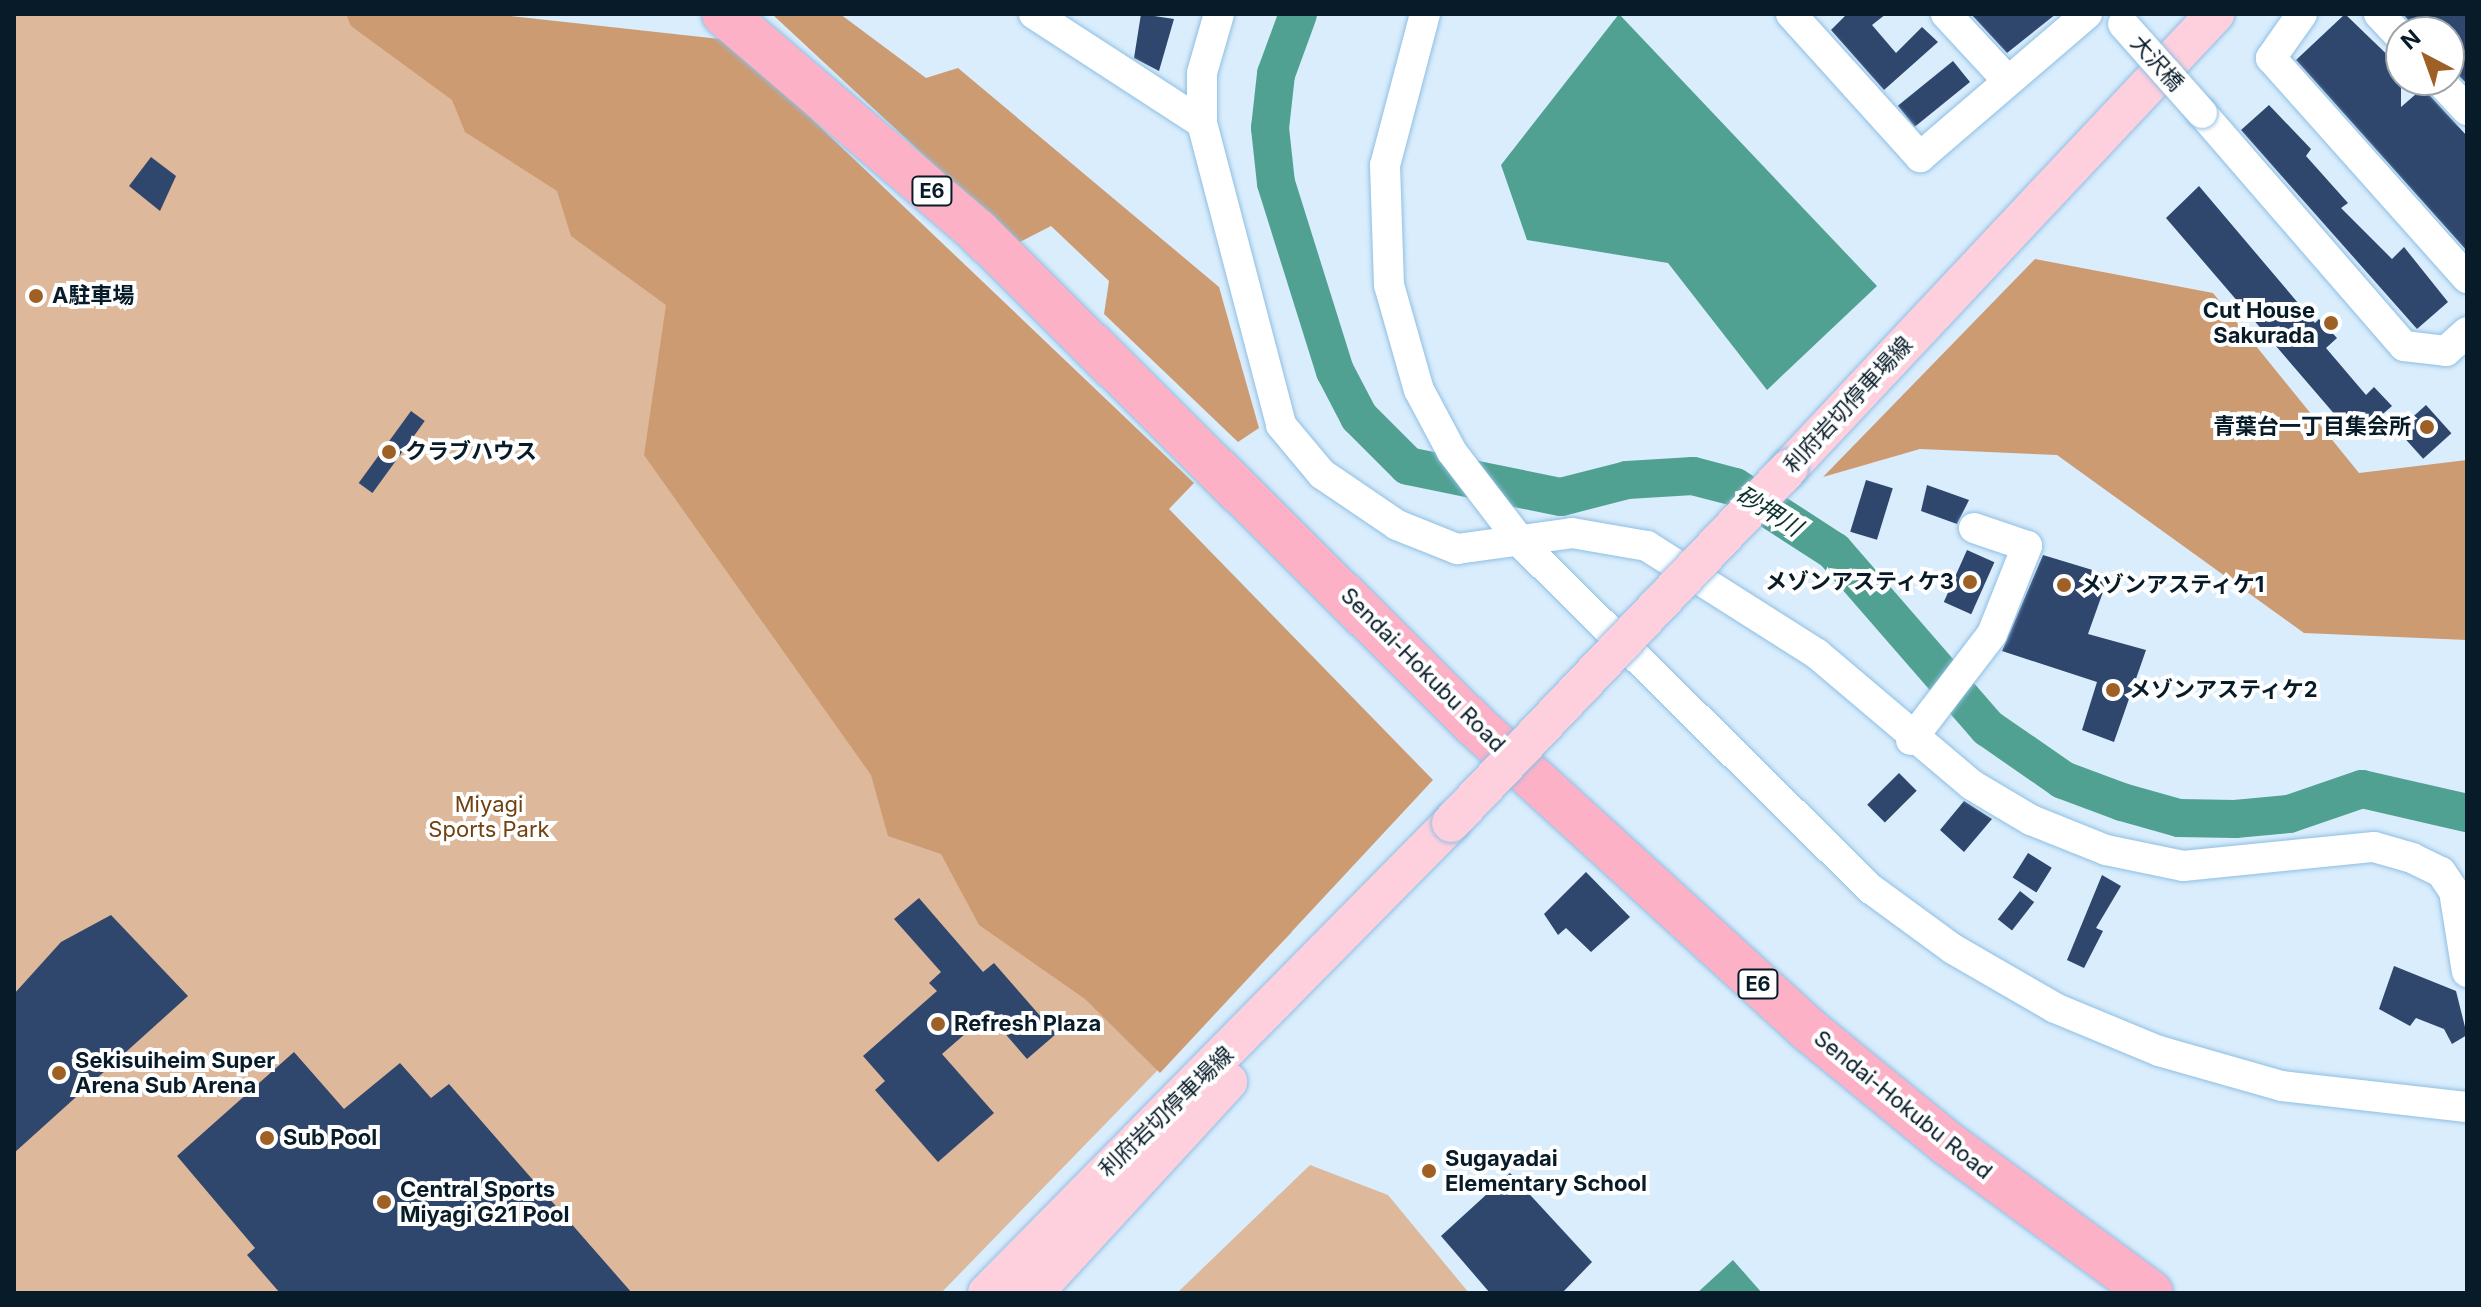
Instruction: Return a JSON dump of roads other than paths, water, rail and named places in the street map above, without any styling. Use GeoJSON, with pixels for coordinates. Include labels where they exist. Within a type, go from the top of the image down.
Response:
{"type":"FeatureCollection","features":[{"type":"Feature","properties":{"kind":"highway","name":"Sendai-Hokubu Road"},"geometry":{"type":"LineString","coordinates":[[724,14],[977,231],[1393,641],[1809,1030],[1947,1143],[2151,1293]]}},
{"type":"Feature","properties":{"kind":"main road","name":"利府岩切停車場線"},"geometry":{"type":"LineString","coordinates":[[987,1293],[1348,934],[2215,14]]}},
{"type":"Feature","properties":{"kind":"main road","name":"利府岩切停車場線"},"geometry":{"type":"LineString","coordinates":[[1034,1293],[1186,1131],[1348,934]]}},
{"type":"Feature","properties":{"kind":"street"},"geometry":{"type":"LineString","coordinates":[[1034,14],[1202,123]]}},
{"type":"Feature","properties":{"kind":"street"},"geometry":{"type":"LineString","coordinates":[[1219,14],[1202,73],[1202,123],[1281,425],[1297,450],[1397,525],[1457,549],[1515,536],[1572,533],[1647,546],[1817,654],[2031,820],[2150,863],[2216,867],[2374,847],[2412,858],[2441,872],[2454,891],[2467,972]]}},
{"type":"Feature","properties":{"kind":"street"},"geometry":{"type":"LineString","coordinates":[[1425,14],[1387,153],[1384,248],[1419,390],[1452,452],[1515,536],[1871,889],[1953,949],[2055,1008],[2159,1051],[2282,1086],[2467,1107]]}},
{"type":"Feature","properties":{"kind":"street"},"geometry":{"type":"LineString","coordinates":[[1791,14],[1920,157],[2087,14]]}},
{"type":"Feature","properties":{"kind":"street"},"geometry":{"type":"LineString","coordinates":[[1946,14],[2008,81]]}},
{"type":"Feature","properties":{"kind":"street"},"geometry":{"type":"LineString","coordinates":[[2302,14],[2271,58],[2467,278]]}},
{"type":"Feature","properties":{"kind":"street","name":"大沢橋"},"geometry":{"type":"LineString","coordinates":[[2117,19],[2404,346],[2446,351],[2467,332]]}},
{"type":"Feature","properties":{"kind":"street"},"geometry":{"type":"LineString","coordinates":[[1918,730],[1967,669],[2003,613],[2027,546],[1974,528]]}},
{"type":"Feature","properties":{"kind":"waterway","name":"砂押川"},"geometry":{"type":"LineString","coordinates":[[1298,14],[1276,74],[1270,128],[1276,183],[1335,371],[1359,417],[1408,466],[1561,497],[1627,480],[1693,476],[1735,487],[1834,551],[1988,728],[2063,780],[2122,802],[2179,818],[2235,819],[2289,814],[2362,789],[2467,813]]}},
{"type":"Feature","properties":{"kind":"place","name":"A駐車場"},"geometry":{"type":"Point","coordinates":[36,296]}},
{"type":"Feature","properties":{"kind":"place","name":"Cut House Sakurada"},"geometry":{"type":"Point","coordinates":[2331,323]}},
{"type":"Feature","properties":{"kind":"place","name":"青葉台一丁目集会所"},"geometry":{"type":"Point","coordinates":[2427,427]}},
{"type":"Feature","properties":{"kind":"place","name":"クラブハウス"},"geometry":{"type":"Point","coordinates":[389,452]}},
{"type":"Feature","properties":{"kind":"place","name":"メゾンアスティケ3"},"geometry":{"type":"Point","coordinates":[1970,582]}},
{"type":"Feature","properties":{"kind":"place","name":"メゾンアスティケ1"},"geometry":{"type":"Point","coordinates":[2064,585]}},
{"type":"Feature","properties":{"kind":"place","name":"メゾンアスティケ2"},"geometry":{"type":"Point","coordinates":[2113,690]}},
{"type":"Feature","properties":{"kind":"place","name":"Refresh Plaza"},"geometry":{"type":"Point","coordinates":[938,1024]}},
{"type":"Feature","properties":{"kind":"place","name":"Sekisuiheim Super Arena Sub Arena"},"geometry":{"type":"Point","coordinates":[59,1073]}},
{"type":"Feature","properties":{"kind":"place","name":"Sub Pool"},"geometry":{"type":"Point","coordinates":[267,1138]}},
{"type":"Feature","properties":{"kind":"place","name":"Sugayadai Elementary School"},"geometry":{"type":"Point","coordinates":[1429,1171]}},
{"type":"Feature","properties":{"kind":"place","name":"Central Sports Miyagi G21 Pool"},"geometry":{"type":"Point","coordinates":[384,1202]}},
{"type":"Feature","properties":{"kind":"park label","name":"Miyagi Sports Park"},"geometry":{"type":"Point","coordinates":[489,816]}}]}
